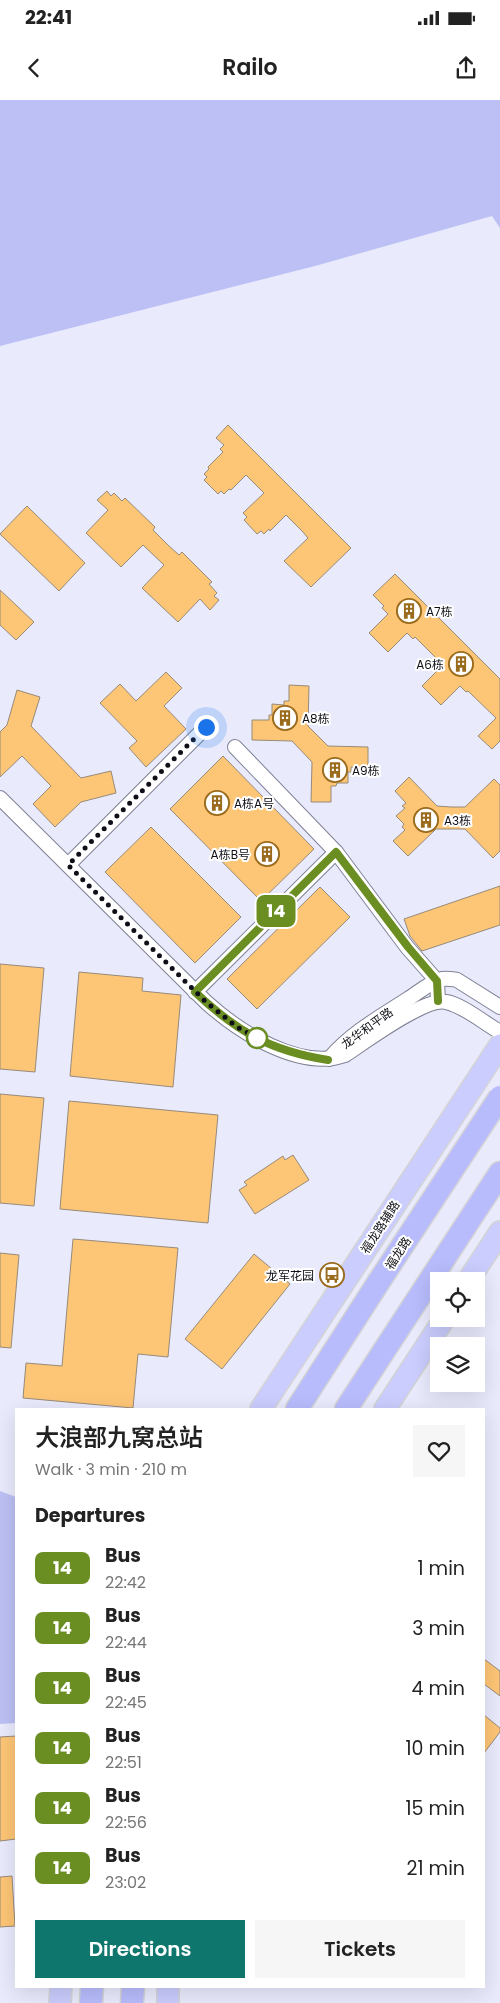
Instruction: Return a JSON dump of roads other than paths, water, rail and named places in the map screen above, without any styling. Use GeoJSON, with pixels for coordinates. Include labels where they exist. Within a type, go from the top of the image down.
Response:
{"type":"FeatureCollection","features":[{"type":"Feature","properties":{"kind":"highway","name":"福龙路"},"geometry":{"type":"LineString","coordinates":[[298,1408],[500,1097]]}},
{"type":"Feature","properties":{"kind":"highway"},"geometry":{"type":"LineString","coordinates":[[347,1408],[500,1173]]}},
{"type":"Feature","properties":{"kind":"highway"},"geometry":{"type":"LineString","coordinates":[[90,2003],[92,1988]]}},
{"type":"Feature","properties":{"kind":"highway"},"geometry":{"type":"LineString","coordinates":[[132,2003],[133,1988]]}},
{"type":"Feature","properties":{"kind":"main road","name":"福龙路辅路"},"geometry":{"type":"LineString","coordinates":[[262,1408],[500,1045]]}},
{"type":"Feature","properties":{"kind":"main road"},"geometry":{"type":"LineString","coordinates":[[456,1111],[473,1103],[492,1100],[500,1104]]}},
{"type":"Feature","properties":{"kind":"main road"},"geometry":{"type":"LineString","coordinates":[[474,1272],[500,1232]]}},
{"type":"Feature","properties":{"kind":"main road"},"geometry":{"type":"LineString","coordinates":[[386,1408],[439,1327]]}},
{"type":"Feature","properties":{"kind":"main road"},"geometry":{"type":"LineString","coordinates":[[60,2003],[61,1988]]}},
{"type":"Feature","properties":{"kind":"main road"},"geometry":{"type":"LineString","coordinates":[[168,1988],[168,2003]]}},
{"type":"Feature","properties":{"kind":"street"},"geometry":{"type":"LineString","coordinates":[[68,865],[206,727]]}},
{"type":"Feature","properties":{"kind":"street"},"geometry":{"type":"LineString","coordinates":[[235,747],[336,852],[408,947],[437,981],[438,1001],[455,1005],[500,1032]]}},
{"type":"Feature","properties":{"kind":"street"},"geometry":{"type":"LineString","coordinates":[[0,798],[195,992],[226,1019],[258,1039],[279,1049],[328,1060]]}},
{"type":"Feature","properties":{"kind":"street"},"geometry":{"type":"LineString","coordinates":[[195,992],[336,852]]}},
{"type":"Feature","properties":{"kind":"street"},"geometry":{"type":"LineString","coordinates":[[437,981],[450,978],[457,980],[500,1007]]}},
{"type":"Feature","properties":{"kind":"street","name":"龙华和平路"},"geometry":{"type":"LineString","coordinates":[[328,1060],[355,1033],[437,981]]}},
{"type":"Feature","properties":{"kind":"street","name":"龙华和平路"},"geometry":{"type":"LineString","coordinates":[[328,1060],[345,1054],[419,1008],[438,1001]]}},
{"type":"Feature","properties":{"kind":"place","name":"A7栋"},"geometry":{"type":"Point","coordinates":[409,611]}},
{"type":"Feature","properties":{"kind":"place","name":"A6栋"},"geometry":{"type":"Point","coordinates":[461,664]}},
{"type":"Feature","properties":{"kind":"place","name":"A8栋"},"geometry":{"type":"Point","coordinates":[285,718]}},
{"type":"Feature","properties":{"kind":"place","name":"A9栋"},"geometry":{"type":"Point","coordinates":[335,770]}},
{"type":"Feature","properties":{"kind":"place","name":"A栋A号"},"geometry":{"type":"Point","coordinates":[217,803]}},
{"type":"Feature","properties":{"kind":"place","name":"A3栋"},"geometry":{"type":"Point","coordinates":[426,820]}},
{"type":"Feature","properties":{"kind":"place","name":"A栋B号"},"geometry":{"type":"Point","coordinates":[267,854]}},
{"type":"Feature","properties":{"kind":"place","name":"龙军花园"},"geometry":{"type":"Point","coordinates":[332,1275]}}]}
